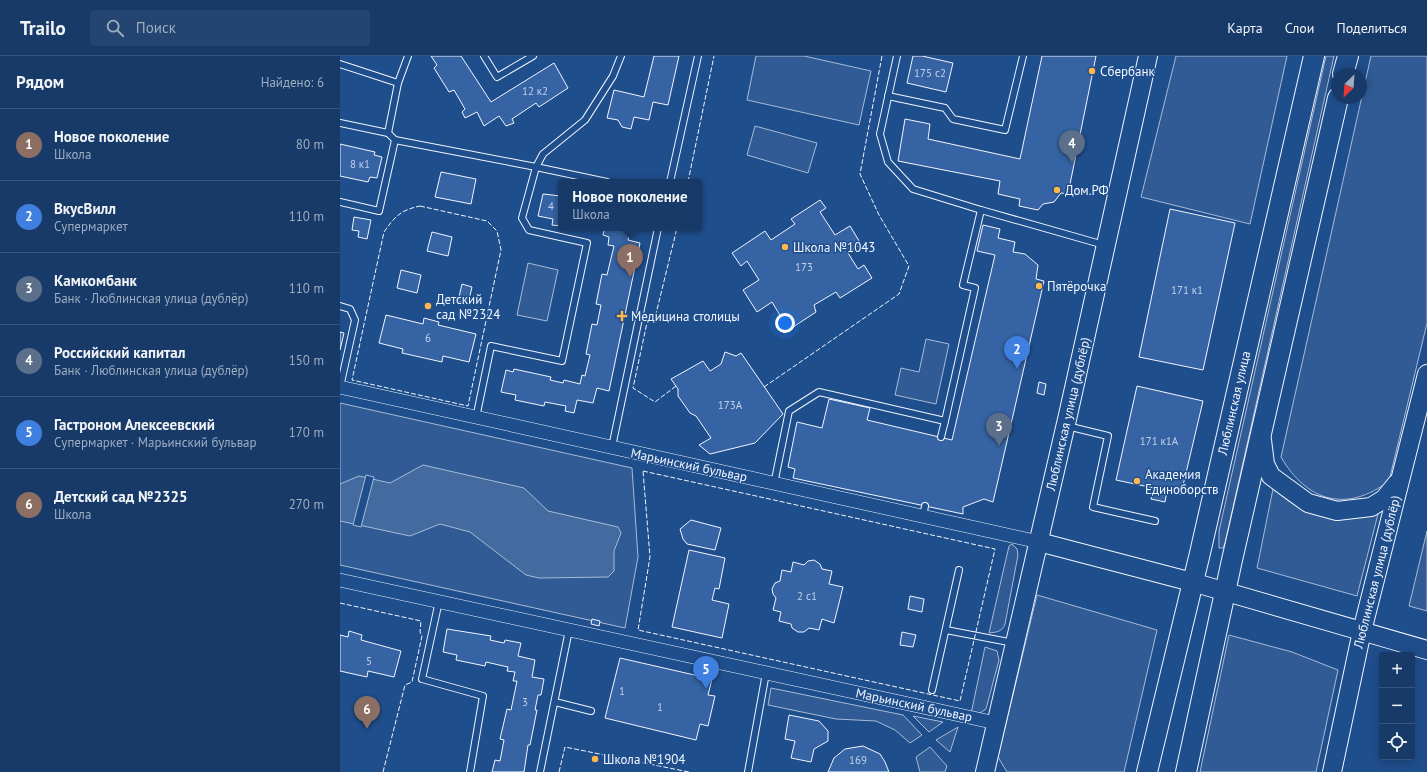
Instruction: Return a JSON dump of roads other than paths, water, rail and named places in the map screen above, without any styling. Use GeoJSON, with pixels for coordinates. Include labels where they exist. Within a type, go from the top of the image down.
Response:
{"type":"FeatureCollection","features":[{"type":"Feature","properties":{"kind":"main road","name":"Люблинская улица"},"geometry":{"type":"LineString","coordinates":[[1147,772],[1314,56]]}},
{"type":"Feature","properties":{"kind":"main road"},"geometry":{"type":"LineString","coordinates":[[1345,68],[1348,56]]}},
{"type":"Feature","properties":{"kind":"main road"},"geometry":{"type":"LineString","coordinates":[[1186,772],[1337,104]]}},
{"type":"Feature","properties":{"kind":"street","name":"Люблинская улица (дублёр)"},"geometry":{"type":"LineString","coordinates":[[985,772],[1066,426],[1148,56]]}},
{"type":"Feature","properties":{"kind":"street","name":"Люблинская улица (дублёр)"},"geometry":{"type":"LineString","coordinates":[[1332,772],[1362,631],[1427,374]]}},
{"type":"Feature","properties":{"kind":"street","name":"Марьинский бульвар"},"geometry":{"type":"LineString","coordinates":[[340,387],[416,399],[476,418],[774,484],[924,511],[1039,542]]}},
{"type":"Feature","properties":{"kind":"street"},"geometry":{"type":"LineString","coordinates":[[1261,434],[1264,464],[1271,476],[1308,503],[1337,511],[1371,507],[1384,499],[1399,480]]}},
{"type":"Feature","properties":{"kind":"street"},"geometry":{"type":"LineString","coordinates":[[1039,542],[1192,582],[1427,650]]}},
{"type":"Feature","properties":{"kind":"street","name":"Марьинский бульвар"},"geometry":{"type":"LineString","coordinates":[[340,580],[996,723]]}},
{"type":"Feature","properties":{"kind":"lane"},"geometry":{"type":"LineString","coordinates":[[388,133],[398,82],[408,56]]}},
{"type":"Feature","properties":{"kind":"lane"},"geometry":{"type":"LineString","coordinates":[[484,56],[497,77],[533,56]]}},
{"type":"Feature","properties":{"kind":"lane"},"geometry":{"type":"LineString","coordinates":[[476,418],[491,346],[562,361],[586,243],[529,230],[522,218],[536,167],[543,154],[585,120],[613,76],[621,56]]}},
{"type":"Feature","properties":{"kind":"lane"},"geometry":{"type":"LineString","coordinates":[[671,179],[698,56]]}},
{"type":"Feature","properties":{"kind":"lane"},"geometry":{"type":"LineString","coordinates":[[897,56],[880,134],[888,162],[913,189],[1106,246]]}},
{"type":"Feature","properties":{"kind":"lane"},"geometry":{"type":"LineString","coordinates":[[888,96],[945,108],[953,119],[1005,130],[1023,56]]}},
{"type":"Feature","properties":{"kind":"lane"},"geometry":{"type":"LineString","coordinates":[[340,64],[398,82]]}},
{"type":"Feature","properties":{"kind":"lane"},"geometry":{"type":"LineString","coordinates":[[340,123],[388,133],[395,140],[593,179]]}},
{"type":"Feature","properties":{"kind":"lane"},"geometry":{"type":"LineString","coordinates":[[340,202],[379,211],[395,140]]}},
{"type":"Feature","properties":{"kind":"lane"},"geometry":{"type":"LineString","coordinates":[[941,437],[975,288],[963,285],[981,210]]}},
{"type":"Feature","properties":{"kind":"lane"},"geometry":{"type":"LineString","coordinates":[[612,448],[657,231]]}},
{"type":"Feature","properties":{"kind":"lane"},"geometry":{"type":"LineString","coordinates":[[340,306],[350,309],[355,320],[340,387]]}},
{"type":"Feature","properties":{"kind":"lane"},"geometry":{"type":"LineString","coordinates":[[774,484],[789,411],[819,392],[945,421]]}},
{"type":"Feature","properties":{"kind":"lane"},"geometry":{"type":"LineString","coordinates":[[1066,426],[1108,436],[1093,507],[1156,521]]}},
{"type":"Feature","properties":{"kind":"lane"},"geometry":{"type":"LineString","coordinates":[[932,690],[959,570]]}},
{"type":"Feature","properties":{"kind":"lane"},"geometry":{"type":"LineString","coordinates":[[439,602],[422,679],[484,696],[470,772]]}},
{"type":"Feature","properties":{"kind":"lane"},"geometry":{"type":"LineString","coordinates":[[540,772],[569,630]]}},
{"type":"Feature","properties":{"kind":"lane"},"geometry":{"type":"LineString","coordinates":[[946,630],[1015,643]]}},
{"type":"Feature","properties":{"kind":"lane"},"geometry":{"type":"LineString","coordinates":[[748,772],[766,673]]}},
{"type":"Feature","properties":{"kind":"lane"},"geometry":{"type":"LineString","coordinates":[[555,702],[591,711]]}},
{"type":"Feature","properties":{"kind":"place","name":"Сбербанк"},"geometry":{"type":"Point","coordinates":[1092,71]}},
{"type":"Feature","properties":{"kind":"place","name":"Российский капитал"},"geometry":{"type":"Point","coordinates":[1072,163]}},
{"type":"Feature","properties":{"kind":"place","name":"Дом.РФ"},"geometry":{"type":"Point","coordinates":[1057,190]}},
{"type":"Feature","properties":{"kind":"place","name":"Школа №1043"},"geometry":{"type":"Point","coordinates":[785,247]}},
{"type":"Feature","properties":{"kind":"place","name":"Новое поколение"},"geometry":{"type":"Point","coordinates":[630,277]}},
{"type":"Feature","properties":{"kind":"place","name":"Пятёрочка"},"geometry":{"type":"Point","coordinates":[1039,286]}},
{"type":"Feature","properties":{"kind":"place","name":"Детский сад №2324"},"geometry":{"type":"Point","coordinates":[428,306]}},
{"type":"Feature","properties":{"kind":"place","name":"Медицина столицы"},"geometry":{"type":"Point","coordinates":[622,316]}},
{"type":"Feature","properties":{"kind":"place","name":"ВкусВилл"},"geometry":{"type":"Point","coordinates":[1017,369]}},
{"type":"Feature","properties":{"kind":"place","name":"Камкомбанк"},"geometry":{"type":"Point","coordinates":[999,446]}},
{"type":"Feature","properties":{"kind":"place","name":"Академия Единоборств"},"geometry":{"type":"Point","coordinates":[1137,481]}},
{"type":"Feature","properties":{"kind":"place","name":"Гастроном Алексеевский"},"geometry":{"type":"Point","coordinates":[706,689]}},
{"type":"Feature","properties":{"kind":"place","name":"Детский сад №2325"},"geometry":{"type":"Point","coordinates":[367,729]}},
{"type":"Feature","properties":{"kind":"place","name":"Школа №1904"},"geometry":{"type":"Point","coordinates":[595,759]}}]}
